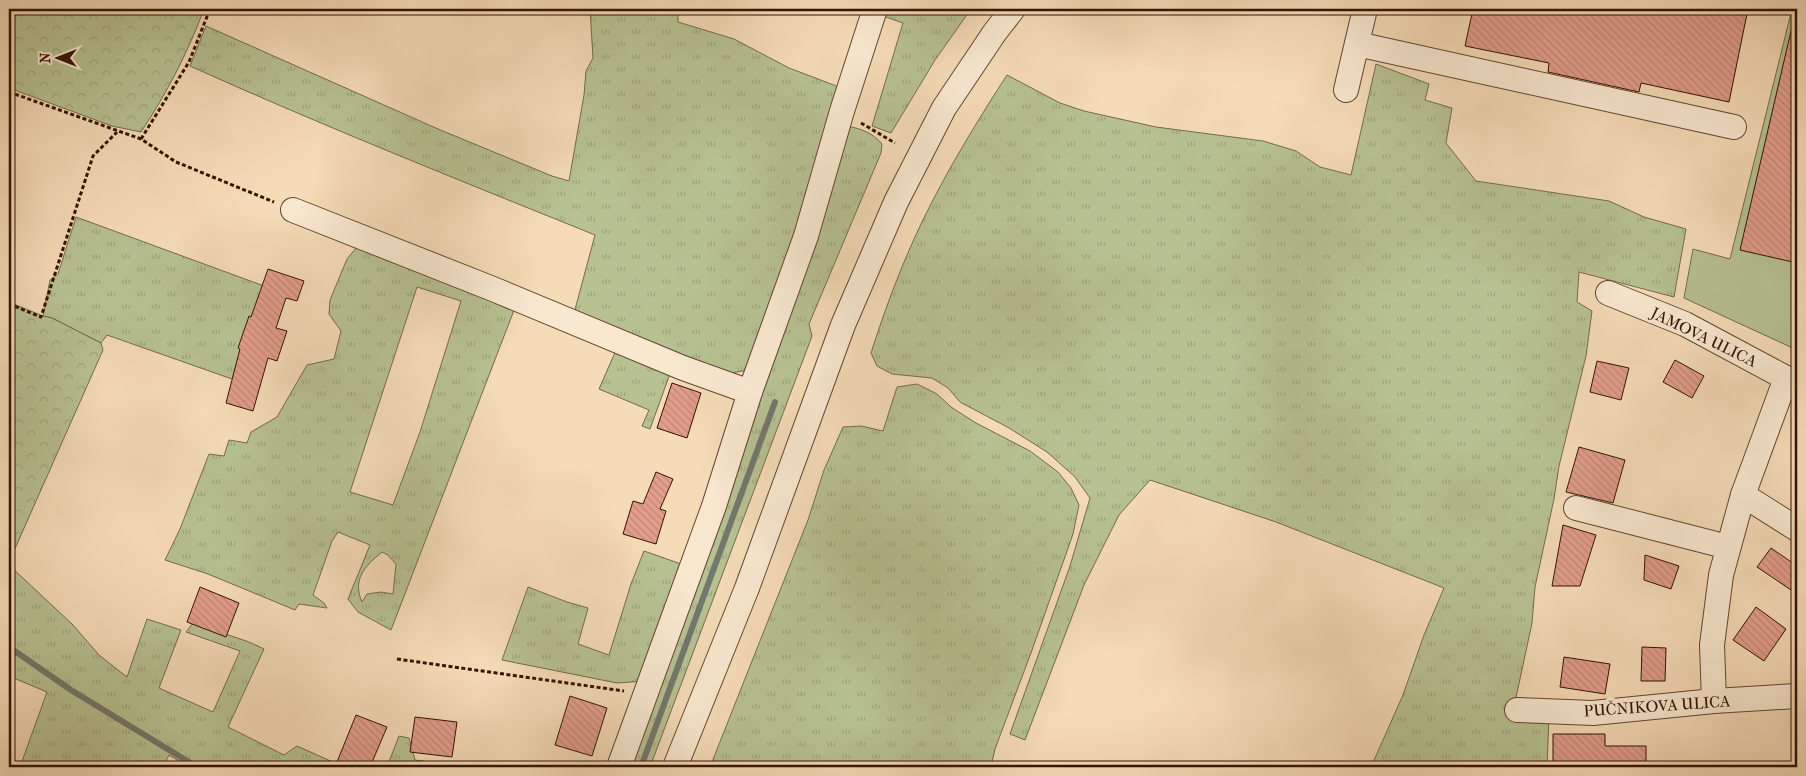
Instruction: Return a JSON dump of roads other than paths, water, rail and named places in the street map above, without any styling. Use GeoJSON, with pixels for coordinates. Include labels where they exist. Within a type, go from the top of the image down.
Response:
{"type":"FeatureCollection","features":[{"type":"Feature","properties":{"kind":"street"},"geometry":{"type":"LineString","coordinates":[[619,767],[714,506],[750,392],[806,236],[842,111],[875,9]]}},
{"type":"Feature","properties":{"kind":"street"},"geometry":{"type":"LineString","coordinates":[[675,767],[747,588],[843,325],[896,202],[944,108],[995,32],[1013,9]]}},
{"type":"Feature","properties":{"kind":"street"},"geometry":{"type":"LineString","coordinates":[[1346,90],[1365,9]]}},
{"type":"Feature","properties":{"kind":"street"},"geometry":{"type":"LineString","coordinates":[[1357,44],[1734,127]]}},
{"type":"Feature","properties":{"kind":"street"},"geometry":{"type":"LineString","coordinates":[[293,210],[493,289],[683,368],[750,392]]}},
{"type":"Feature","properties":{"kind":"street","name":"JAMOVA ULICA"},"geometry":{"type":"LineString","coordinates":[[1608,294],[1685,324],[1792,381]]}},
{"type":"Feature","properties":{"kind":"street"},"geometry":{"type":"LineString","coordinates":[[1714,702],[1712,645],[1721,575],[1743,495],[1792,381]]}},
{"type":"Feature","properties":{"kind":"street"},"geometry":{"type":"LineString","coordinates":[[1743,495],[1797,529]]}},
{"type":"Feature","properties":{"kind":"street"},"geometry":{"type":"LineString","coordinates":[[1576,508],[1728,547]]}},
{"type":"Feature","properties":{"kind":"street","name":"PUČNIKOVA ULICA"},"geometry":{"type":"LineString","coordinates":[[1517,710],[1593,713],[1797,696]]}},
{"type":"Feature","properties":{"kind":"waterway"},"geometry":{"type":"LineString","coordinates":[[641,767],[775,402]]}},
{"type":"Feature","properties":{"kind":"waterway"},"geometry":{"type":"LineString","coordinates":[[9,647],[71,690],[197,767]]}}]}
